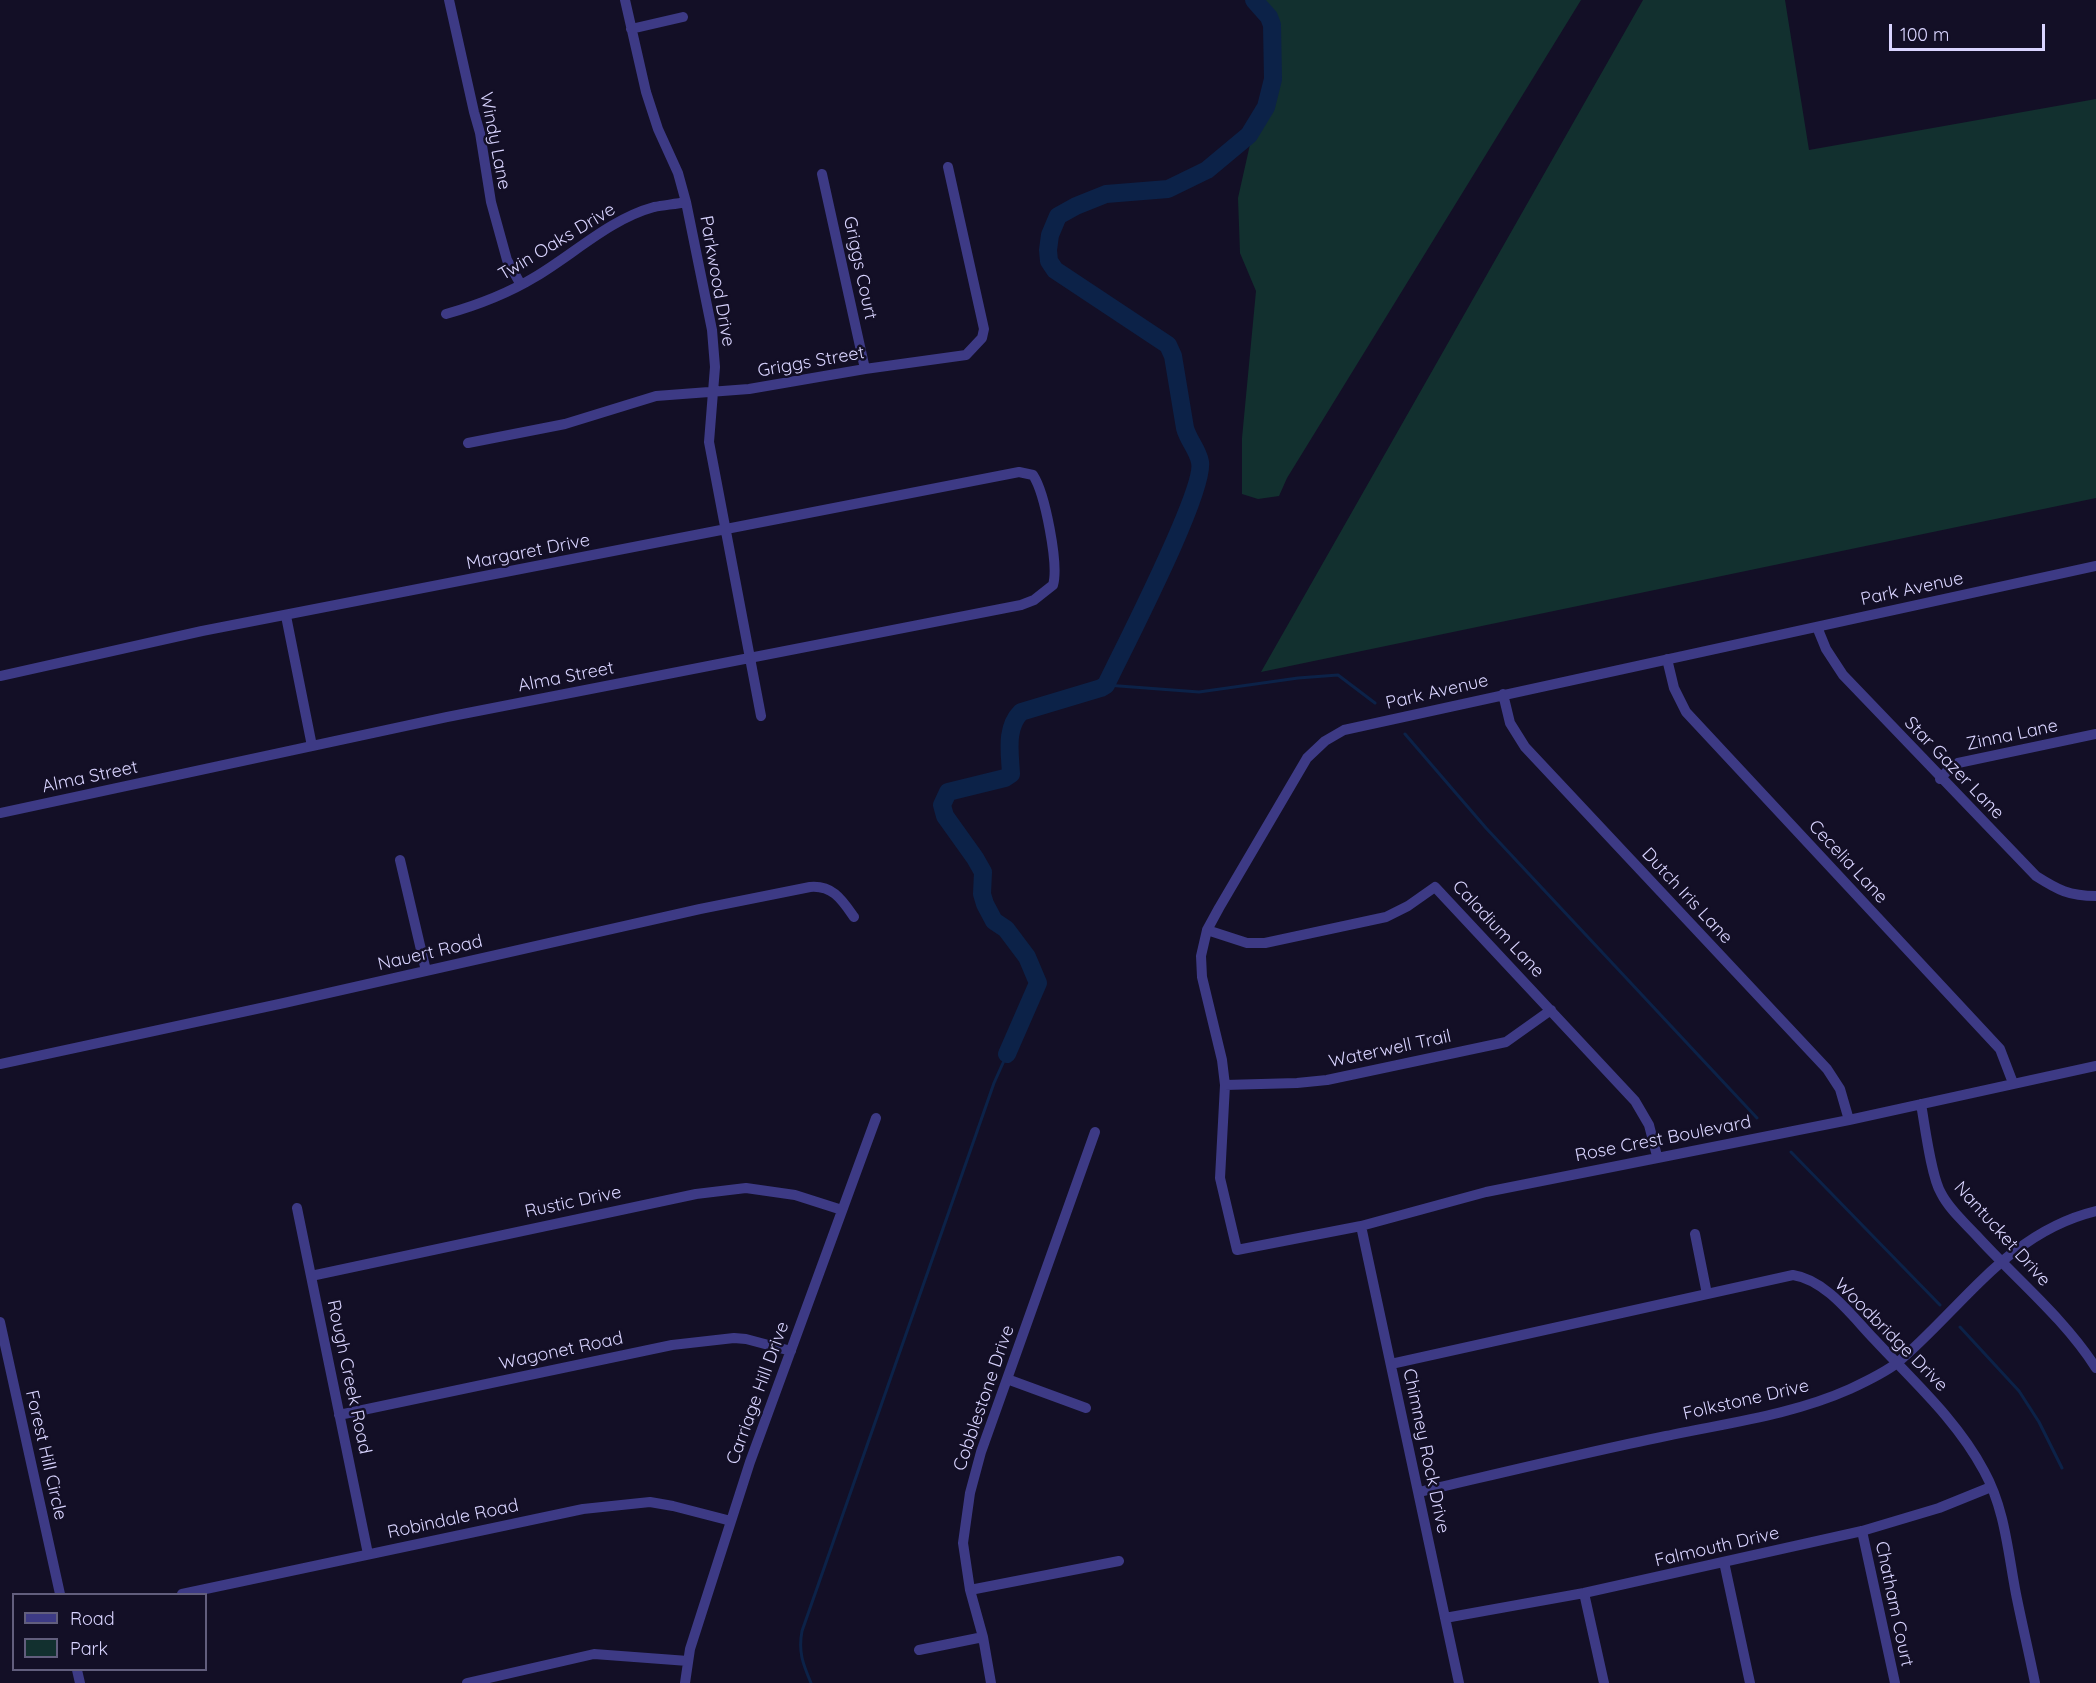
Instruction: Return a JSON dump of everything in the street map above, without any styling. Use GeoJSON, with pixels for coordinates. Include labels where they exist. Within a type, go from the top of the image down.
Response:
{"type":"FeatureCollection","features":[{"type":"Feature","properties":{"kind":"street","name":"Windy Lane"},"geometry":{"type":"LineString","coordinates":[[449,0],[480,133],[491,202],[507,260],[521,285]]}},
{"type":"Feature","properties":{"kind":"street","name":"Parkwood Drive"},"geometry":{"type":"LineString","coordinates":[[624,0],[649,102],[658,129],[678,173],[686,202],[712,330],[715,367],[709,442],[760,716]]}},
{"type":"Feature","properties":{"kind":"street"},"geometry":{"type":"LineString","coordinates":[[631,29],[683,17]]}},
{"type":"Feature","properties":{"kind":"street","name":"Griggs Street"},"geometry":{"type":"LineString","coordinates":[[468,443],[565,424],[656,396],[749,390],[865,369],[966,356],[982,339],[984,329],[948,166]]}},
{"type":"Feature","properties":{"kind":"street","name":"Griggs Court"},"geometry":{"type":"LineString","coordinates":[[822,174],[865,369]]}},
{"type":"Feature","properties":{"kind":"street","name":"Twin Oaks Drive"},"geometry":{"type":"LineString","coordinates":[[446,314],[496,298],[521,285],[598,235],[632,216],[654,207],[686,202]]}},
{"type":"Feature","properties":{"kind":"street","name":"Margaret Drive"},"geometry":{"type":"LineString","coordinates":[[0,676],[202,632],[1019,472],[1033,475],[1039,485],[1044,503]]}},
{"type":"Feature","properties":{"kind":"street","name":"Alma Street"},"geometry":{"type":"LineString","coordinates":[[0,813],[312,746],[1021,605],[1034,600],[1053,585],[1055,568],[1044,503]]}},
{"type":"Feature","properties":{"kind":"street","name":"Park Avenue"},"geometry":{"type":"LineString","coordinates":[[1237,1250],[1220,1178],[1225,1085],[1222,1060],[1202,977],[1201,956],[1207,930],[1307,758],[1325,741],[1344,730],[2096,566]]}},
{"type":"Feature","properties":{"kind":"street"},"geometry":{"type":"LineString","coordinates":[[286,616],[312,746]]}},
{"type":"Feature","properties":{"kind":"street","name":"Star Gazer Lane"},"geometry":{"type":"LineString","coordinates":[[1817,627],[1826,649],[1843,675],[1940,779],[2036,876],[2055,888],[2076,896],[2096,896]]}},
{"type":"Feature","properties":{"kind":"street","name":"Cecelia Lane"},"geometry":{"type":"LineString","coordinates":[[1667,659],[1674,688],[1686,712],[2000,1049],[2013,1083]]}},
{"type":"Feature","properties":{"kind":"street","name":"Dutch Iris Lane"},"geometry":{"type":"LineString","coordinates":[[1503,694],[1510,723],[1525,747],[1827,1069],[1840,1089],[1848,1120]]}},
{"type":"Feature","properties":{"kind":"street","name":"Zinna Lane"},"geometry":{"type":"LineString","coordinates":[[1940,779],[1958,764],[2096,734]]}},
{"type":"Feature","properties":{"kind":"street"},"geometry":{"type":"LineString","coordinates":[[400,860],[426,971]]}},
{"type":"Feature","properties":{"kind":"street","name":"Nauert Road"},"geometry":{"type":"LineString","coordinates":[[0,1064],[700,909],[810,887],[819,886],[833,890],[854,917]]}},
{"type":"Feature","properties":{"kind":"street","name":"Caladium Lane"},"geometry":{"type":"LineString","coordinates":[[1207,930],[1247,943],[1265,943],[1386,917],[1408,906],[1435,887],[1635,1101],[1649,1125],[1657,1156]]}},
{"type":"Feature","properties":{"kind":"street","name":"Waterwell Trail"},"geometry":{"type":"LineString","coordinates":[[1225,1085],[1327,1080],[1506,1042],[1551,1010]]}},
{"type":"Feature","properties":{"kind":"street","name":"Rose Crest Boulevard"},"geometry":{"type":"LineString","coordinates":[[1237,1250],[1361,1226],[1486,1192],[1657,1156],[1848,1120],[2096,1066]]}},
{"type":"Feature","properties":{"kind":"street","name":"Nantucket Drive"},"geometry":{"type":"LineString","coordinates":[[1921,1104],[1940,1191],[1947,1203],[2063,1325],[2096,1368]]}},
{"type":"Feature","properties":{"kind":"street","name":"Carriage Hill Drive"},"geometry":{"type":"LineString","coordinates":[[685,1683],[690,1649],[731,1521],[790,1351],[876,1118]]}},
{"type":"Feature","properties":{"kind":"street","name":"Cobblestone Drive"},"geometry":{"type":"LineString","coordinates":[[991,1683],[983,1637],[970,1590],[963,1544],[970,1493],[981,1452],[1006,1379],[1095,1132]]}},
{"type":"Feature","properties":{"kind":"street","name":"Rustic Drive"},"geometry":{"type":"LineString","coordinates":[[311,1276],[696,1194],[746,1188],[795,1195],[842,1210]]}},
{"type":"Feature","properties":{"kind":"street","name":"Rough Creek Road"},"geometry":{"type":"LineString","coordinates":[[297,1208],[368,1554]]}},
{"type":"Feature","properties":{"kind":"street","name":"Folkstone Drive"},"geometry":{"type":"LineString","coordinates":[[1419,1492],[1607,1448],[1799,1407],[1850,1389],[1897,1363],[1969,1290],[2001,1262],[2059,1222],[2096,1211]]}},
{"type":"Feature","properties":{"kind":"street","name":"Chimney Rock Drive"},"geometry":{"type":"LineString","coordinates":[[1361,1226],[1459,1683]]}},
{"type":"Feature","properties":{"kind":"street"},"geometry":{"type":"LineString","coordinates":[[1695,1234],[1707,1294]]}},
{"type":"Feature","properties":{"kind":"street","name":"Woodbridge Drive"},"geometry":{"type":"LineString","coordinates":[[1390,1364],[1793,1275],[1802,1276],[1842,1305],[1936,1404],[1962,1435],[1985,1472],[2004,1527],[2035,1683]]}},
{"type":"Feature","properties":{"kind":"street","name":"Forest Hill Circle"},"geometry":{"type":"LineString","coordinates":[[0,1322],[60,1593]]}},
{"type":"Feature","properties":{"kind":"street","name":"Wagonet Road"},"geometry":{"type":"LineString","coordinates":[[339,1415],[672,1345],[734,1338],[790,1351]]}},
{"type":"Feature","properties":{"kind":"street"},"geometry":{"type":"LineString","coordinates":[[1006,1379],[1086,1408]]}},
{"type":"Feature","properties":{"kind":"street","name":"Falmouth Drive"},"geometry":{"type":"LineString","coordinates":[[1445,1618],[1584,1593],[1862,1531],[1939,1508],[1991,1486]]}},
{"type":"Feature","properties":{"kind":"street","name":"Robindale Road"},"geometry":{"type":"LineString","coordinates":[[187,1593],[583,1509],[619,1504],[650,1502],[731,1521]]}},
{"type":"Feature","properties":{"kind":"street","name":"Chatham Court"},"geometry":{"type":"LineString","coordinates":[[1862,1531],[1894,1683]]}},
{"type":"Feature","properties":{"kind":"street"},"geometry":{"type":"LineString","coordinates":[[970,1590],[1119,1561]]}},
{"type":"Feature","properties":{"kind":"street"},"geometry":{"type":"LineString","coordinates":[[1724,1562],[1750,1683]]}},
{"type":"Feature","properties":{"kind":"street"},"geometry":{"type":"LineString","coordinates":[[1584,1593],[1604,1683]]}},
{"type":"Feature","properties":{"kind":"street"},"geometry":{"type":"LineString","coordinates":[[919,1650],[983,1637]]}},
{"type":"Feature","properties":{"kind":"street"},"geometry":{"type":"LineString","coordinates":[[467,1683],[594,1654],[688,1661]]}},
{"type":"Feature","properties":{"kind":"green space"},"geometry":{"type":"Polygon","coordinates":[[[1258,0],[1581,0],[1287,478],[1279,496],[1258,499],[1242,494],[1242,438],[1256,291],[1240,253],[1238,198],[1251,140],[1272,103],[1275,83],[1274,53],[1258,0]]]}},
{"type":"Feature","properties":{"kind":"green space"},"geometry":{"type":"Polygon","coordinates":[[[1643,0],[1785,0],[1809,150],[2096,99],[2096,498],[1261,672],[1643,0]]]}},
{"type":"Feature","properties":{"kind":"waterway"},"geometry":{"type":"LineString","coordinates":[[1007,1054],[1038,983],[1027,957],[1006,929],[994,921],[982,894],[983,872],[945,816],[942,805],[948,792],[1005,778],[1011,774],[1011,733],[1016,718],[1021,712],[1106,685],[1177,535],[1190,504],[1200,462],[1185,428],[1173,356],[1168,345],[1055,270],[1049,261],[1050,235],[1058,216],[1076,206],[1106,194],[1168,189],[1207,170],[1249,135],[1266,107],[1273,79],[1272,25],[1269,17],[1254,0]]}},
{"type":"Feature","properties":{"kind":"waterway"},"geometry":{"type":"LineString","coordinates":[[1106,685],[1199,692],[1298,678],[1338,675],[1375,703]]}},
{"type":"Feature","properties":{"kind":"waterway"},"geometry":{"type":"LineString","coordinates":[[1405,734],[1486,828],[1757,1118]]}},
{"type":"Feature","properties":{"kind":"waterway"},"geometry":{"type":"LineString","coordinates":[[811,1683],[802,1658],[802,1631],[994,1083],[1007,1054]]}},
{"type":"Feature","properties":{"kind":"waterway"},"geometry":{"type":"LineString","coordinates":[[1791,1152],[1940,1305]]}},
{"type":"Feature","properties":{"kind":"waterway"},"geometry":{"type":"LineString","coordinates":[[1960,1327],[2019,1391],[2039,1422],[2062,1468]]}}]}
